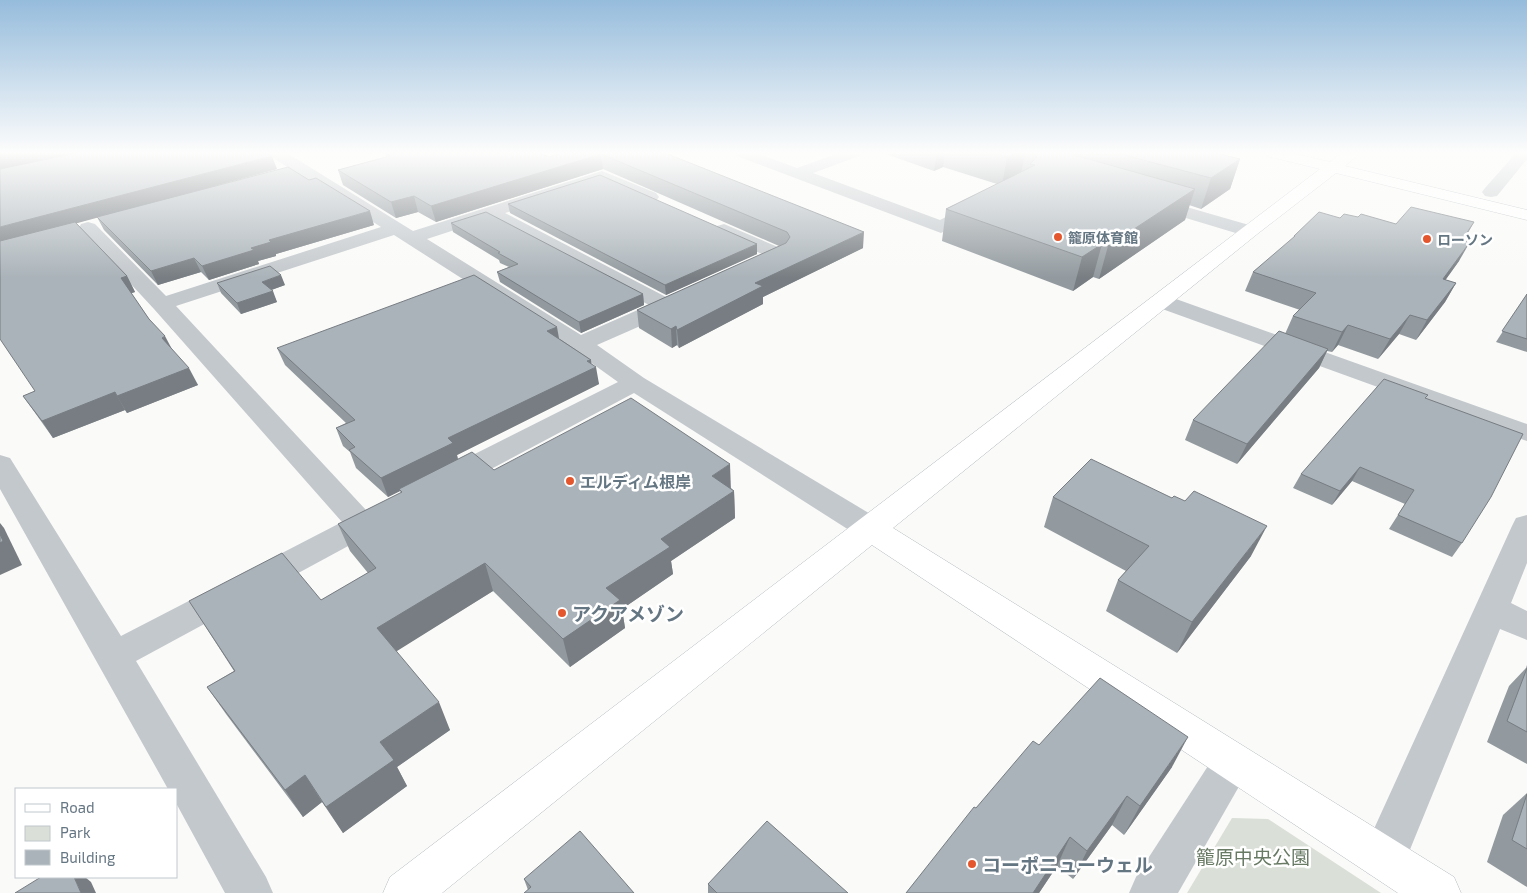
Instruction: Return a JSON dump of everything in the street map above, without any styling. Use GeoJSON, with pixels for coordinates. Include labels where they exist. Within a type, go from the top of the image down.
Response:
{"type":"FeatureCollection","features":[{"type":"Feature","properties":{"kind":"street"},"geometry":{"type":"LineString","coordinates":[[342,195],[580,344],[635,383],[872,529],[1438,893]]}},
{"type":"Feature","properties":{"kind":"street"},"geometry":{"type":"LineString","coordinates":[[162,304],[403,233],[491,212],[544,195]]}},
{"type":"Feature","properties":{"kind":"street"},"geometry":{"type":"LineString","coordinates":[[645,195],[664,203]]}},
{"type":"Feature","properties":{"kind":"street"},"geometry":{"type":"LineString","coordinates":[[855,195],[941,227],[994,200]]}},
{"type":"Feature","properties":{"kind":"street"},"geometry":{"type":"LineString","coordinates":[[406,893],[1297,195]]}},
{"type":"Feature","properties":{"kind":"street"},"geometry":{"type":"LineString","coordinates":[[1459,195],[1527,215]]}},
{"type":"Feature","properties":{"kind":"street"},"geometry":{"type":"LineString","coordinates":[[1137,198],[1249,231]]}},
{"type":"Feature","properties":{"kind":"street"},"geometry":{"type":"LineString","coordinates":[[491,212],[675,302],[580,344]]}},
{"type":"Feature","properties":{"kind":"street"},"geometry":{"type":"LineString","coordinates":[[708,223],[778,254],[735,274]]}},
{"type":"Feature","properties":{"kind":"street"},"geometry":{"type":"LineString","coordinates":[[88,227],[162,304],[362,525]]}},
{"type":"Feature","properties":{"kind":"street"},"geometry":{"type":"LineString","coordinates":[[1162,301],[1527,433]]}},
{"type":"Feature","properties":{"kind":"street"},"geometry":{"type":"LineString","coordinates":[[423,493],[635,383]]}},
{"type":"Feature","properties":{"kind":"street"},"geometry":{"type":"LineString","coordinates":[[0,464],[114,656],[250,893]]}},
{"type":"Feature","properties":{"kind":"street"},"geometry":{"type":"LineString","coordinates":[[114,656],[397,507]]}},
{"type":"Feature","properties":{"kind":"street"},"geometry":{"type":"LineString","coordinates":[[1384,858],[1527,526]]}},
{"type":"Feature","properties":{"kind":"street"},"geometry":{"type":"LineString","coordinates":[[1491,609],[1527,626]]}},
{"type":"Feature","properties":{"kind":"street"},"geometry":{"type":"LineString","coordinates":[[1152,893],[1234,762]]}},
{"type":"Feature","properties":{"kind":"green space","name":"籠原中央公園"},"geometry":{"type":"Polygon","coordinates":[[[1232,818],[1268,819],[1381,893],[1187,893],[1232,818]]]}},
{"type":"Feature","properties":{"kind":"building"},"geometry":{"type":"Polygon","coordinates":[[[0,195],[124,195],[0,227],[0,195]]]}},
{"type":"Feature","properties":{"kind":"building"},"geometry":{"type":"Polygon","coordinates":[[[182,195],[343,195],[370,211],[269,240],[271,242],[251,248],[254,250],[202,266],[194,258],[151,271],[97,217],[182,195]]]}},
{"type":"Feature","properties":{"kind":"building"},"geometry":{"type":"Polygon","coordinates":[[[379,195],[468,195],[431,206],[414,196],[391,202],[379,195]]]}},
{"type":"Feature","properties":{"kind":"building"},"geometry":{"type":"Polygon","coordinates":[[[538,195],[645,195],[757,244],[665,285],[508,204],[538,195]]]}},
{"type":"Feature","properties":{"kind":"building"},"geometry":{"type":"Polygon","coordinates":[[[698,195],[770,195],[864,232],[755,283],[763,286],[677,330],[676,326],[671,329],[637,310],[786,243],[790,237],[787,232],[698,195]]]}},
{"type":"Feature","properties":{"kind":"building"},"geometry":{"type":"Polygon","coordinates":[[[975,195],[1186,195],[1108,246],[1102,244],[1082,257],[946,209],[975,195]]]}},
{"type":"Feature","properties":{"kind":"building"},"geometry":{"type":"Polygon","coordinates":[[[1411,207],[1474,222],[1462,240],[1470,242],[1443,279],[1456,283],[1427,320],[1410,315],[1390,339],[1348,325],[1342,332],[1293,316],[1316,293],[1253,272],[1295,236],[1319,212],[1340,218],[1344,214],[1358,217],[1361,214],[1396,224],[1411,207]]]}},
{"type":"Feature","properties":{"kind":"building"},"geometry":{"type":"Polygon","coordinates":[[[486,212],[643,294],[579,322],[497,272],[518,264],[451,223],[486,212]]]}},
{"type":"Feature","properties":{"kind":"building"},"geometry":{"type":"Polygon","coordinates":[[[75,222],[127,276],[121,278],[149,319],[165,336],[162,338],[189,368],[117,396],[115,392],[42,421],[23,396],[35,391],[0,339],[0,241],[75,222]]]}},
{"type":"Feature","properties":{"kind":"building"},"geometry":{"type":"Polygon","coordinates":[[[270,266],[281,275],[262,282],[273,291],[237,303],[217,283],[270,266]]]}},
{"type":"Feature","properties":{"kind":"building"},"geometry":{"type":"Polygon","coordinates":[[[474,275],[557,327],[547,331],[591,360],[587,361],[596,367],[448,438],[453,443],[381,478],[349,450],[355,447],[336,428],[355,420],[277,348],[474,275]]]}},
{"type":"Feature","properties":{"kind":"building"},"geometry":{"type":"Polygon","coordinates":[[[1527,294],[1527,339],[1502,331],[1527,294]]]}},
{"type":"Feature","properties":{"kind":"building"},"geometry":{"type":"Polygon","coordinates":[[[1279,331],[1328,349],[1247,444],[1193,420],[1279,331]]]}},
{"type":"Feature","properties":{"kind":"building"},"geometry":{"type":"Polygon","coordinates":[[[1384,379],[1428,395],[1425,398],[1523,434],[1491,497],[1462,543],[1398,515],[1414,490],[1360,467],[1340,491],[1301,474],[1384,379]]]}},
{"type":"Feature","properties":{"kind":"building"},"geometry":{"type":"Polygon","coordinates":[[[631,398],[730,464],[712,476],[734,491],[661,539],[670,547],[606,588],[620,600],[563,639],[485,563],[377,628],[439,702],[380,742],[394,760],[326,807],[305,775],[285,790],[207,687],[235,671],[189,601],[282,553],[321,600],[376,568],[338,524],[402,492],[399,489],[472,452],[494,470],[631,398]]]}},
{"type":"Feature","properties":{"kind":"building"},"geometry":{"type":"Polygon","coordinates":[[[1091,459],[1172,498],[1174,496],[1185,501],[1194,491],[1267,526],[1192,622],[1118,580],[1149,546],[1053,497],[1091,459]]]}},
{"type":"Feature","properties":{"kind":"building"},"geometry":{"type":"Polygon","coordinates":[[[1527,668],[1527,732],[1507,721],[1527,668]]]}},
{"type":"Feature","properties":{"kind":"building"},"geometry":{"type":"Polygon","coordinates":[[[1100,678],[1188,737],[1140,806],[1127,796],[1087,851],[1070,837],[1033,893],[906,893],[974,807],[976,808],[1033,741],[1039,745],[1100,678]]]}},
{"type":"Feature","properties":{"kind":"building"},"geometry":{"type":"Polygon","coordinates":[[[1527,794],[1527,849],[1512,840],[1527,794]]]}},
{"type":"Feature","properties":{"kind":"building"},"geometry":{"type":"Polygon","coordinates":[[[767,821],[848,893],[717,893],[708,884],[767,821]]]}},
{"type":"Feature","properties":{"kind":"building"},"geometry":{"type":"Polygon","coordinates":[[[580,831],[634,893],[524,893],[531,887],[524,879],[580,831]]]}},
{"type":"Feature","properties":{"kind":"building"},"geometry":{"type":"Polygon","coordinates":[[[39,878],[74,878],[81,893],[15,893],[39,878]]]}},
{"type":"Feature","properties":{"kind":"place","name":"籠原体育館"},"geometry":{"type":"Point","coordinates":[1058,237]}},
{"type":"Feature","properties":{"kind":"place","name":"ローソン"},"geometry":{"type":"Point","coordinates":[1427,239]}},
{"type":"Feature","properties":{"kind":"place","name":"エルディム根岸"},"geometry":{"type":"Point","coordinates":[570,481]}},
{"type":"Feature","properties":{"kind":"place","name":"アクアメゾン"},"geometry":{"type":"Point","coordinates":[562,613]}},
{"type":"Feature","properties":{"kind":"place","name":"コーポニューウェル"},"geometry":{"type":"Point","coordinates":[972,864]}}]}
